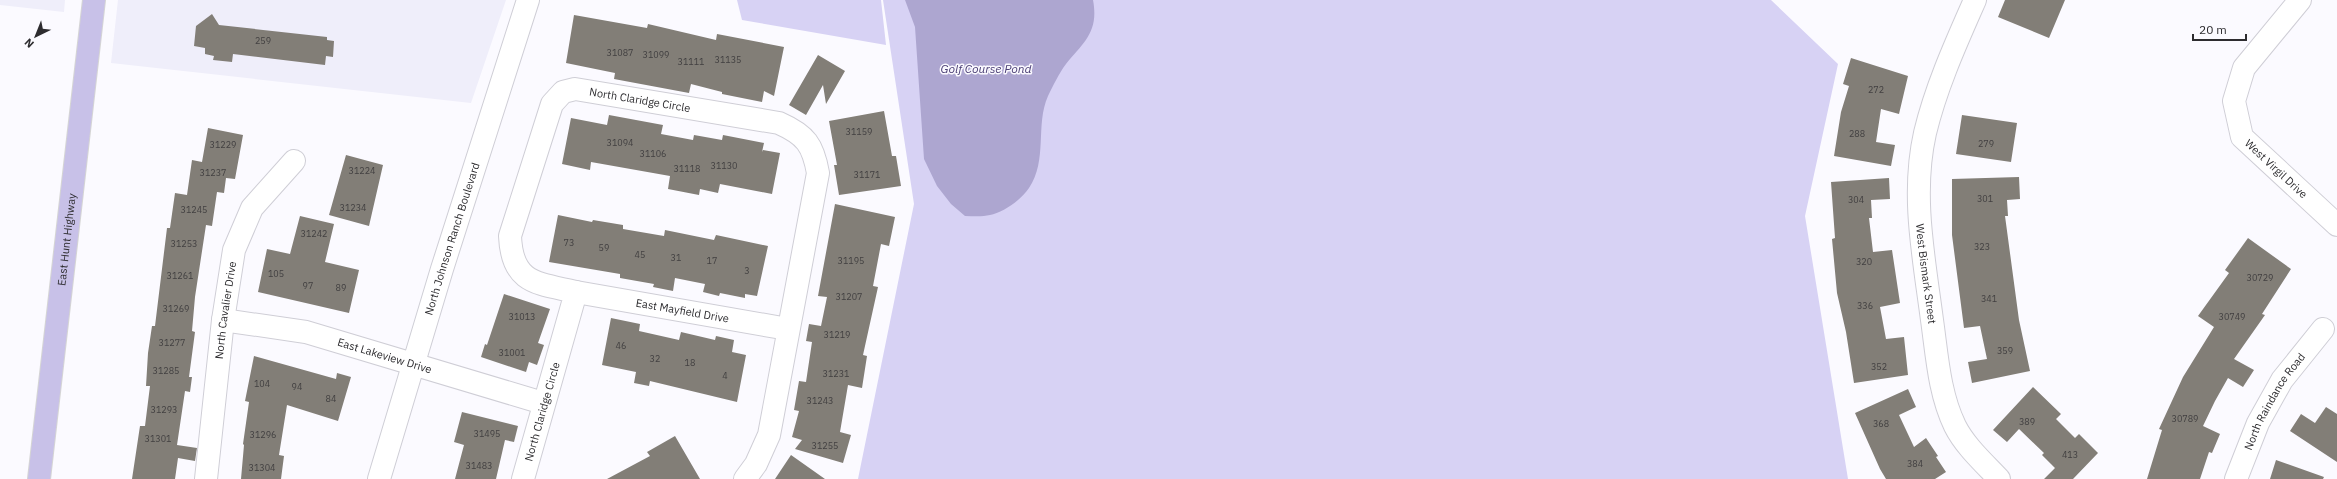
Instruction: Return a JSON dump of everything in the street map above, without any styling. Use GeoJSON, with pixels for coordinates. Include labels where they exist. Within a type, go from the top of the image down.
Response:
{"type":"FeatureCollection","features":[{"type":"Feature","properties":{"kind":"main road","name":"East Hunt Highway"},"geometry":{"type":"LineString","coordinates":[[39,479],[94,0]]}},
{"type":"Feature","properties":{"kind":"street","name":"North Johnson Ranch Boulevard"},"geometry":{"type":"LineString","coordinates":[[379,479],[413,364],[528,0]]}},
{"type":"Feature","properties":{"kind":"street","name":"West Bismark Street"},"geometry":{"type":"LineString","coordinates":[[1975,0],[1951,54],[1925,134],[1918,181],[1918,221],[1942,387],[1955,426],[1974,453],[2000,479]]}},
{"type":"Feature","properties":{"kind":"street","name":"West Virgil Drive"},"geometry":{"type":"LineString","coordinates":[[2300,0],[2244,68],[2234,101],[2242,138],[2337,225]]}},
{"type":"Feature","properties":{"kind":"street","name":"North Claridge Circle"},"geometry":{"type":"LineString","coordinates":[[523,479],[543,403],[576,292],[535,283],[523,274],[511,255],[510,236],[552,104],[563,92],[575,89],[779,123],[794,130],[808,141],[815,158],[818,173],[769,435],[756,464],[745,479]]}},
{"type":"Feature","properties":{"kind":"street","name":"North Cavalier Drive"},"geometry":{"type":"LineString","coordinates":[[206,479],[223,320],[234,250],[252,208],[294,161]]}},
{"type":"Feature","properties":{"kind":"street","name":"East Mayfield Drive"},"geometry":{"type":"LineString","coordinates":[[576,292],[788,329]]}},
{"type":"Feature","properties":{"kind":"street","name":"East Lakeview Drive"},"geometry":{"type":"LineString","coordinates":[[223,320],[306,332],[543,403]]}},
{"type":"Feature","properties":{"kind":"street","name":"North Raindance Road"},"geometry":{"type":"LineString","coordinates":[[2236,479],[2258,423],[2282,380],[2323,329]]}},
{"type":"Feature","properties":{"kind":"shaded area"},"geometry":{"type":"Polygon","coordinates":[[[0,0],[65,0],[64,12],[0,5],[0,0]]]}},
{"type":"Feature","properties":{"kind":"shaded area"},"geometry":{"type":"Polygon","coordinates":[[[118,0],[506,0],[471,103],[111,63],[118,0]]]}},
{"type":"Feature","properties":{"kind":"shaded area"},"geometry":{"type":"Polygon","coordinates":[[[737,0],[881,0],[886,45],[742,20],[737,0]]]}},
{"type":"Feature","properties":{"kind":"shaded area"},"geometry":{"type":"Polygon","coordinates":[[[883,0],[1771,0],[1838,64],[1805,216],[1848,479],[858,479],[914,204],[883,0]]]}},
{"type":"Feature","properties":{"kind":"water","name":"Golf Course Pond"},"geometry":{"type":"Polygon","coordinates":[[[905,0],[1093,0],[1094,20],[1092,29],[1084,43],[1061,71],[1044,107],[1040,154],[1035,177],[1022,197],[1012,205],[995,214],[987,216],[965,216],[951,204],[937,186],[924,159],[915,27],[905,0]]]}},
{"type":"Feature","properties":{"kind":"building"},"geometry":{"type":"Polygon","coordinates":[[[2005,0],[2065,0],[2049,38],[1998,17],[2005,0]]]}},
{"type":"Feature","properties":{"kind":"building"},"geometry":{"type":"Polygon","coordinates":[[[212,14],[219,25],[327,37],[327,40],[334,41],[333,57],[326,56],[325,65],[233,54],[232,62],[213,60],[214,56],[205,54],[205,48],[194,46],[196,26],[212,14]]]}},
{"type":"Feature","properties":{"kind":"building"},"geometry":{"type":"Polygon","coordinates":[[[574,15],[647,28],[648,24],[716,40],[717,34],[784,47],[774,96],[764,91],[762,102],[722,94],[722,92],[691,84],[689,93],[614,79],[615,73],[566,63],[574,15]]]}},
{"type":"Feature","properties":{"kind":"building"},"geometry":{"type":"Polygon","coordinates":[[[818,55],[845,71],[826,104],[823,85],[806,115],[789,105],[818,55]]]}},
{"type":"Feature","properties":{"kind":"building"},"geometry":{"type":"Polygon","coordinates":[[[1851,58],[1908,76],[1899,114],[1881,109],[1876,142],[1895,145],[1891,166],[1834,156],[1841,112],[1849,86],[1843,84],[1851,58]]]}},
{"type":"Feature","properties":{"kind":"building"},"geometry":{"type":"Polygon","coordinates":[[[884,111],[892,156],[896,156],[901,186],[839,195],[834,165],[837,165],[829,121],[884,111]]]}},
{"type":"Feature","properties":{"kind":"building"},"geometry":{"type":"Polygon","coordinates":[[[609,115],[663,125],[661,134],[693,140],[694,135],[722,140],[723,135],[764,143],[762,152],[763,150],[780,153],[772,194],[720,184],[718,193],[700,189],[699,195],[668,189],[670,176],[591,162],[590,170],[562,164],[571,118],[607,125],[609,115]]]}},
{"type":"Feature","properties":{"kind":"building"},"geometry":{"type":"Polygon","coordinates":[[[1962,115],[2017,123],[2011,162],[1956,154],[1962,115]]]}},
{"type":"Feature","properties":{"kind":"building"},"geometry":{"type":"Polygon","coordinates":[[[208,128],[243,135],[235,179],[226,178],[224,193],[217,192],[212,226],[206,225],[195,297],[192,331],[195,332],[189,377],[192,377],[190,392],[185,391],[177,445],[197,448],[195,461],[178,458],[175,479],[132,479],[140,426],[145,426],[150,386],[146,386],[148,353],[152,326],[155,326],[167,228],[170,228],[175,193],[187,195],[192,160],[202,162],[208,128]]]}},
{"type":"Feature","properties":{"kind":"building"},"geometry":{"type":"Polygon","coordinates":[[[346,155],[383,165],[369,226],[329,215],[346,155]]]}},
{"type":"Feature","properties":{"kind":"building"},"geometry":{"type":"Polygon","coordinates":[[[2019,177],[2020,199],[2007,200],[2008,216],[2005,216],[2019,320],[2030,371],[1972,383],[1968,362],[1987,359],[1980,326],[1964,328],[1952,235],[1952,179],[2019,177]]]}},
{"type":"Feature","properties":{"kind":"building"},"geometry":{"type":"Polygon","coordinates":[[[1889,178],[1890,199],[1871,200],[1872,218],[1869,218],[1873,252],[1892,250],[1900,303],[1880,307],[1886,339],[1904,337],[1908,375],[1854,383],[1846,332],[1837,293],[1832,239],[1835,238],[1831,182],[1889,178]]]}},
{"type":"Feature","properties":{"kind":"building"},"geometry":{"type":"Polygon","coordinates":[[[835,204],[895,217],[889,246],[881,244],[873,286],[878,287],[863,355],[867,356],[862,388],[848,385],[840,432],[851,435],[843,463],[795,449],[802,440],[792,437],[799,411],[794,410],[799,381],[806,382],[812,342],[806,341],[809,324],[821,326],[827,297],[818,296],[835,204]]]}},
{"type":"Feature","properties":{"kind":"building"},"geometry":{"type":"Polygon","coordinates":[[[558,215],[592,222],[593,220],[623,225],[623,229],[664,236],[665,230],[714,240],[716,235],[768,246],[757,296],[745,294],[745,298],[720,293],[719,296],[703,292],[705,284],[675,278],[673,291],[653,287],[654,284],[620,278],[620,274],[549,262],[558,215]]]}},
{"type":"Feature","properties":{"kind":"building"},"geometry":{"type":"Polygon","coordinates":[[[300,216],[334,224],[325,262],[359,270],[349,313],[258,292],[267,249],[290,254],[300,216]]]}},
{"type":"Feature","properties":{"kind":"building"},"geometry":{"type":"Polygon","coordinates":[[[2248,238],[2291,269],[2262,314],[2265,315],[2234,359],[2254,370],[2243,387],[2228,378],[2215,401],[2203,426],[2220,434],[2212,453],[2209,452],[2200,479],[2147,479],[2162,430],[2159,429],[2183,377],[2214,327],[2198,316],[2229,273],[2225,270],[2248,238]]]}},
{"type":"Feature","properties":{"kind":"building"},"geometry":{"type":"Polygon","coordinates":[[[504,294],[550,309],[538,343],[544,345],[537,365],[529,362],[526,372],[481,357],[485,344],[487,345],[504,294]]]}},
{"type":"Feature","properties":{"kind":"building"},"geometry":{"type":"Polygon","coordinates":[[[611,318],[640,324],[639,331],[679,340],[681,332],[715,340],[716,336],[734,340],[732,352],[746,355],[737,402],[650,381],[649,386],[634,383],[636,372],[602,365],[611,318]]]}},
{"type":"Feature","properties":{"kind":"building"},"geometry":{"type":"Polygon","coordinates":[[[254,356],[336,379],[337,373],[351,377],[338,421],[287,405],[279,455],[284,456],[281,479],[241,479],[243,444],[249,402],[245,401],[254,356]]]}},
{"type":"Feature","properties":{"kind":"building"},"geometry":{"type":"Polygon","coordinates":[[[2033,387],[2061,414],[2056,419],[2075,438],[2079,434],[2098,453],[2073,479],[2044,479],[2055,468],[2042,455],[2044,453],[2019,429],[2007,442],[1993,430],[2033,387]]]}},
{"type":"Feature","properties":{"kind":"building"},"geometry":{"type":"Polygon","coordinates":[[[1908,389],[1916,407],[1899,415],[1914,447],[1926,438],[1938,456],[1936,457],[1946,472],[1935,479],[1886,479],[1855,413],[1908,389]]]}},
{"type":"Feature","properties":{"kind":"building"},"geometry":{"type":"Polygon","coordinates":[[[2326,407],[2337,414],[2337,462],[2290,431],[2301,414],[2315,423],[2326,407]]]}},
{"type":"Feature","properties":{"kind":"building"},"geometry":{"type":"Polygon","coordinates":[[[462,412],[518,426],[514,442],[505,440],[496,479],[455,479],[464,445],[454,442],[462,412]]]}},
{"type":"Feature","properties":{"kind":"building"},"geometry":{"type":"Polygon","coordinates":[[[675,436],[700,479],[607,479],[650,456],[647,452],[675,436]]]}},
{"type":"Feature","properties":{"kind":"building"},"geometry":{"type":"Polygon","coordinates":[[[791,455],[825,479],[775,479],[791,455]]]}},
{"type":"Feature","properties":{"kind":"building"},"geometry":{"type":"Polygon","coordinates":[[[2276,460],[2324,477],[2323,479],[2270,479],[2276,460]]]}}]}
